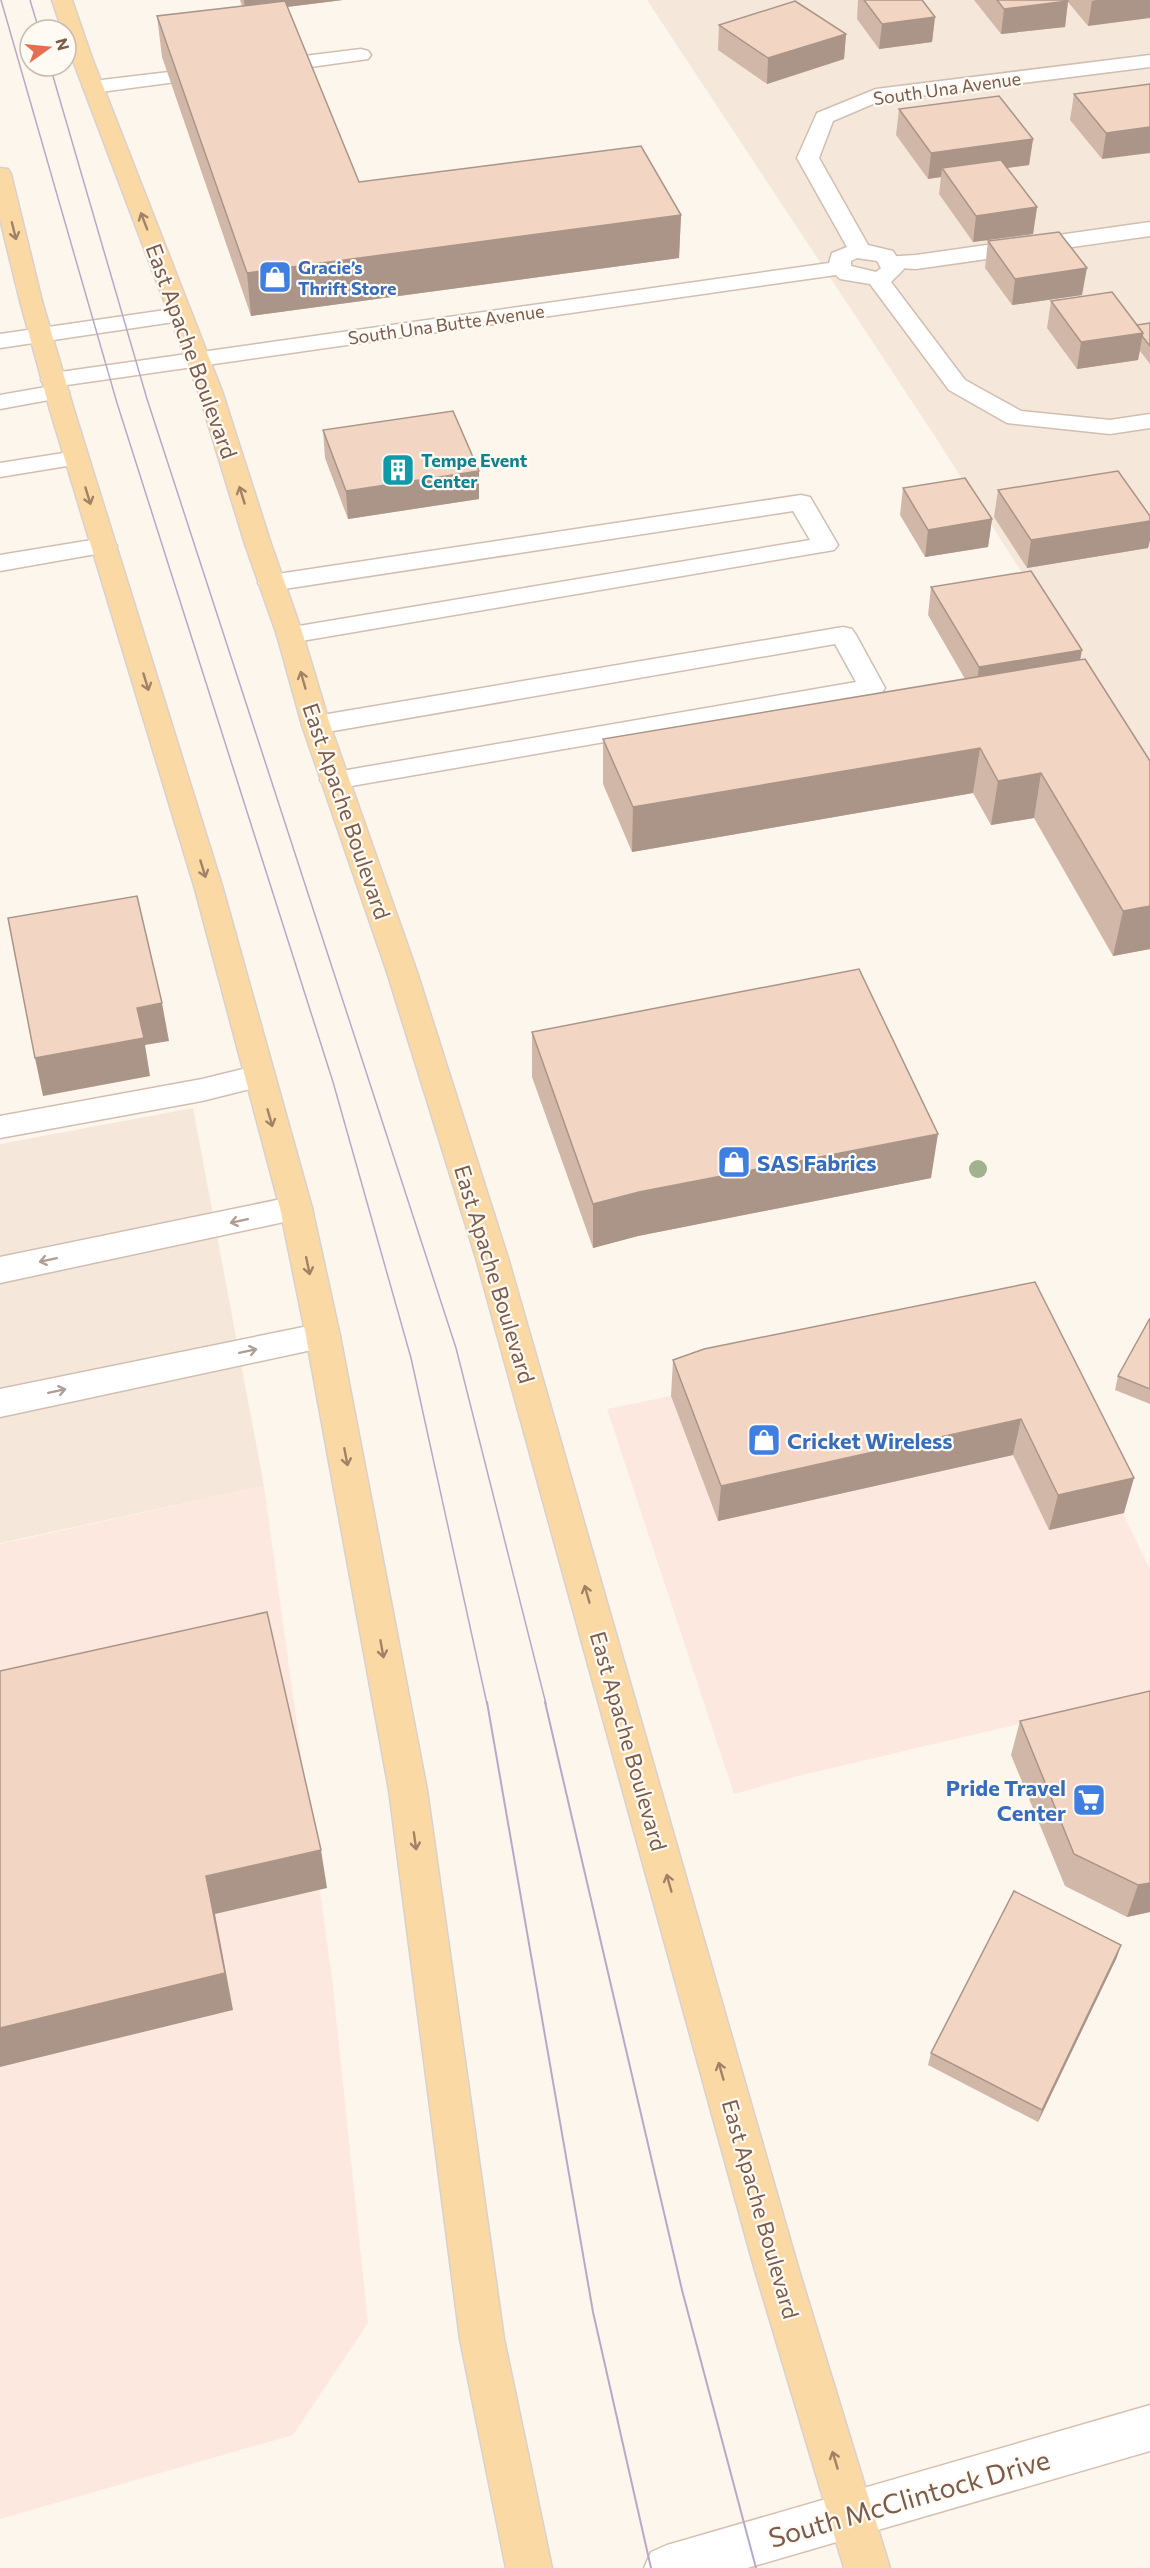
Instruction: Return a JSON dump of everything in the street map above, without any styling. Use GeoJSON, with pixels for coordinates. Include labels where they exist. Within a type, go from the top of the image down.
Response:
{"type":"FeatureCollection","features":[{"type":"Feature","properties":{"kind":"main road","name":"East Apache Boulevard"},"geometry":{"type":"LineString","coordinates":[[62,0],[179,315],[210,391],[271,583],[290,635],[334,780],[402,972],[492,1258],[777,2267],[867,2568]]}},
{"type":"Feature","properties":{"kind":"main road"},"geometry":{"type":"LineString","coordinates":[[0,174],[55,386],[209,889],[296,1208],[323,1336],[408,1790],[482,2338],[529,2568]]}},
{"type":"Feature","properties":{"kind":"street"},"geometry":{"type":"LineString","coordinates":[[296,63],[361,55]]}},
{"type":"Feature","properties":{"kind":"street","name":"South Una Avenue"},"geometry":{"type":"LineString","coordinates":[[860,250],[808,158],[824,117],[876,95],[1150,62]]}},
{"type":"Feature","properties":{"kind":"street"},"geometry":{"type":"LineString","coordinates":[[93,87],[169,78]]}},
{"type":"Feature","properties":{"kind":"street"},"geometry":{"type":"LineString","coordinates":[[1150,229],[916,262],[884,273],[848,274],[840,268],[840,258],[847,253],[860,250],[885,256],[884,273],[957,385],[1015,418],[1110,428],[1150,421]]}},
{"type":"Feature","properties":{"kind":"street","name":"South Una Butte Avenue"},"geometry":{"type":"LineString","coordinates":[[0,402],[55,386],[197,360],[840,268]]}},
{"type":"Feature","properties":{"kind":"street"},"geometry":{"type":"LineString","coordinates":[[0,341],[179,315]]}},
{"type":"Feature","properties":{"kind":"street"},"geometry":{"type":"LineString","coordinates":[[0,470],[76,458]]}},
{"type":"Feature","properties":{"kind":"street"},"geometry":{"type":"LineString","coordinates":[[271,583],[801,502],[825,545],[290,635]]}},
{"type":"Feature","properties":{"kind":"street"},"geometry":{"type":"LineString","coordinates":[[0,563],[104,546]]}},
{"type":"Feature","properties":{"kind":"street"},"geometry":{"type":"LineString","coordinates":[[316,725],[843,635],[872,688],[334,780]]}},
{"type":"Feature","properties":{"kind":"street"},"geometry":{"type":"LineString","coordinates":[[0,1127],[201,1090],[259,1076]]}},
{"type":"Feature","properties":{"kind":"street"},"geometry":{"type":"LineString","coordinates":[[0,1270],[296,1208]]}},
{"type":"Feature","properties":{"kind":"street"},"geometry":{"type":"LineString","coordinates":[[0,1403],[323,1336]]}},
{"type":"Feature","properties":{"kind":"street","name":"South McClintock Drive"},"geometry":{"type":"LineString","coordinates":[[667,2568],[1150,2428]]}},
{"type":"Feature","properties":{"kind":"shaded area"},"geometry":{"type":"Polygon","coordinates":[[[647,0],[1150,0],[1150,773],[934,435],[647,0]]]}},
{"type":"Feature","properties":{"kind":"shaded area"},"geometry":{"type":"Polygon","coordinates":[[[193,1108],[264,1486],[0,1543],[0,1144],[193,1108]]]}},
{"type":"Feature","properties":{"kind":"shaded area"},"geometry":{"type":"Polygon","coordinates":[[[1027,1318],[1150,1569],[1150,1693],[798,1776],[734,1794],[607,1409],[671,1396],[702,1386],[1027,1318]]]}},
{"type":"Feature","properties":{"kind":"shaded area"},"geometry":{"type":"Polygon","coordinates":[[[264,1486],[332,1978],[368,2323],[293,2435],[0,2519],[0,1544],[264,1486]]]}},
{"type":"Feature","properties":{"kind":"building"},"geometry":{"type":"Polygon","coordinates":[[[864,0],[922,0],[935,17],[882,24],[864,0]]]}},
{"type":"Feature","properties":{"kind":"building"},"geometry":{"type":"Polygon","coordinates":[[[997,0],[1067,0],[1068,1],[1004,9],[997,0]]]}},
{"type":"Feature","properties":{"kind":"building"},"geometry":{"type":"Polygon","coordinates":[[[285,1],[359,182],[641,146],[681,215],[247,273],[157,16],[285,1]]]}},
{"type":"Feature","properties":{"kind":"building"},"geometry":{"type":"Polygon","coordinates":[[[795,1],[846,34],[768,58],[719,25],[795,1]]]}},
{"type":"Feature","properties":{"kind":"building"},"geometry":{"type":"Polygon","coordinates":[[[1150,84],[1150,127],[1106,133],[1074,94],[1150,84]]]}},
{"type":"Feature","properties":{"kind":"building"},"geometry":{"type":"Polygon","coordinates":[[[999,96],[1033,139],[931,153],[899,109],[999,96]]]}},
{"type":"Feature","properties":{"kind":"building"},"geometry":{"type":"Polygon","coordinates":[[[1001,160],[1037,207],[976,216],[942,168],[1001,160]]]}},
{"type":"Feature","properties":{"kind":"building"},"geometry":{"type":"Polygon","coordinates":[[[1059,232],[1087,268],[1015,279],[988,241],[1059,232]]]}},
{"type":"Feature","properties":{"kind":"building"},"geometry":{"type":"Polygon","coordinates":[[[1112,292],[1143,333],[1081,342],[1051,301],[1112,292]]]}},
{"type":"Feature","properties":{"kind":"building"},"geometry":{"type":"Polygon","coordinates":[[[1150,323],[1150,346],[1137,325],[1150,323]]]}},
{"type":"Feature","properties":{"kind":"building"},"geometry":{"type":"Polygon","coordinates":[[[453,411],[479,471],[346,491],[323,430],[453,411]]]}},
{"type":"Feature","properties":{"kind":"building"},"geometry":{"type":"Polygon","coordinates":[[[1118,471],[1150,516],[1150,521],[1031,540],[998,490],[1118,471]]]}},
{"type":"Feature","properties":{"kind":"building"},"geometry":{"type":"Polygon","coordinates":[[[965,478],[992,519],[928,530],[903,488],[965,478]]]}},
{"type":"Feature","properties":{"kind":"building"},"geometry":{"type":"Polygon","coordinates":[[[1031,571],[1082,650],[979,667],[931,587],[1031,571]]]}},
{"type":"Feature","properties":{"kind":"building"},"geometry":{"type":"Polygon","coordinates":[[[1085,659],[1150,761],[1150,906],[1123,911],[1041,773],[998,781],[980,748],[633,807],[603,739],[1085,659]]]}},
{"type":"Feature","properties":{"kind":"building"},"geometry":{"type":"Polygon","coordinates":[[[137,896],[162,1003],[137,1008],[144,1038],[35,1058],[8,918],[137,896]]]}},
{"type":"Feature","properties":{"kind":"building"},"geometry":{"type":"Polygon","coordinates":[[[859,969],[938,1134],[639,1192],[593,1204],[532,1032],[859,969]]]}},
{"type":"Feature","properties":{"kind":"building"},"geometry":{"type":"Polygon","coordinates":[[[1035,1282],[1134,1478],[1058,1495],[1021,1419],[721,1486],[673,1360],[704,1349],[1035,1282]]]}},
{"type":"Feature","properties":{"kind":"building"},"geometry":{"type":"Polygon","coordinates":[[[1150,1318],[1150,1389],[1118,1376],[1150,1318]]]}},
{"type":"Feature","properties":{"kind":"building"},"geometry":{"type":"Polygon","coordinates":[[[267,1612],[321,1850],[206,1876],[225,1973],[0,2028],[0,1671],[267,1612]]]}},
{"type":"Feature","properties":{"kind":"building","name":"Pride Travel Center"},"geometry":{"type":"Polygon","coordinates":[[[1150,1691],[1150,1883],[1138,1885],[1074,1854],[1020,1721],[1150,1691]]]}},
{"type":"Feature","properties":{"kind":"building"},"geometry":{"type":"Polygon","coordinates":[[[1014,1891],[1121,1945],[1042,2110],[931,2053],[1014,1891]]]}},
{"type":"Feature","properties":{"kind":"tram line"},"geometry":{"type":"LineString","coordinates":[[1,0],[117,403],[333,1082],[411,1358],[487,1704]]}},
{"type":"Feature","properties":{"kind":"tram line"},"geometry":{"type":"LineString","coordinates":[[30,0],[35,18]]}},
{"type":"Feature","properties":{"kind":"tram line"},"geometry":{"type":"LineString","coordinates":[[53,78],[147,399],[456,1348],[546,1704]]}},
{"type":"Feature","properties":{"kind":"tram line"},"geometry":{"type":"LineString","coordinates":[[487,1702],[593,2312],[651,2568]]}},
{"type":"Feature","properties":{"kind":"tram line"},"geometry":{"type":"LineString","coordinates":[[545,1702],[682,2290],[756,2568]]}},
{"type":"Feature","properties":{"kind":"place","name":"Gracie’s Thrift Store"},"geometry":{"type":"Point","coordinates":[275,277]}},
{"type":"Feature","properties":{"kind":"place","name":"Tempe Event Center"},"geometry":{"type":"Point","coordinates":[398,470]}},
{"type":"Feature","properties":{"kind":"place","name":"SAS Fabrics"},"geometry":{"type":"Point","coordinates":[734,1162]}},
{"type":"Feature","properties":{"kind":"place","name":"Cricket Wireless"},"geometry":{"type":"Point","coordinates":[764,1440]}},
{"type":"Feature","properties":{"kind":"place","name":"Pride Travel Center"},"geometry":{"type":"Point","coordinates":[1089,1800]}}]}
